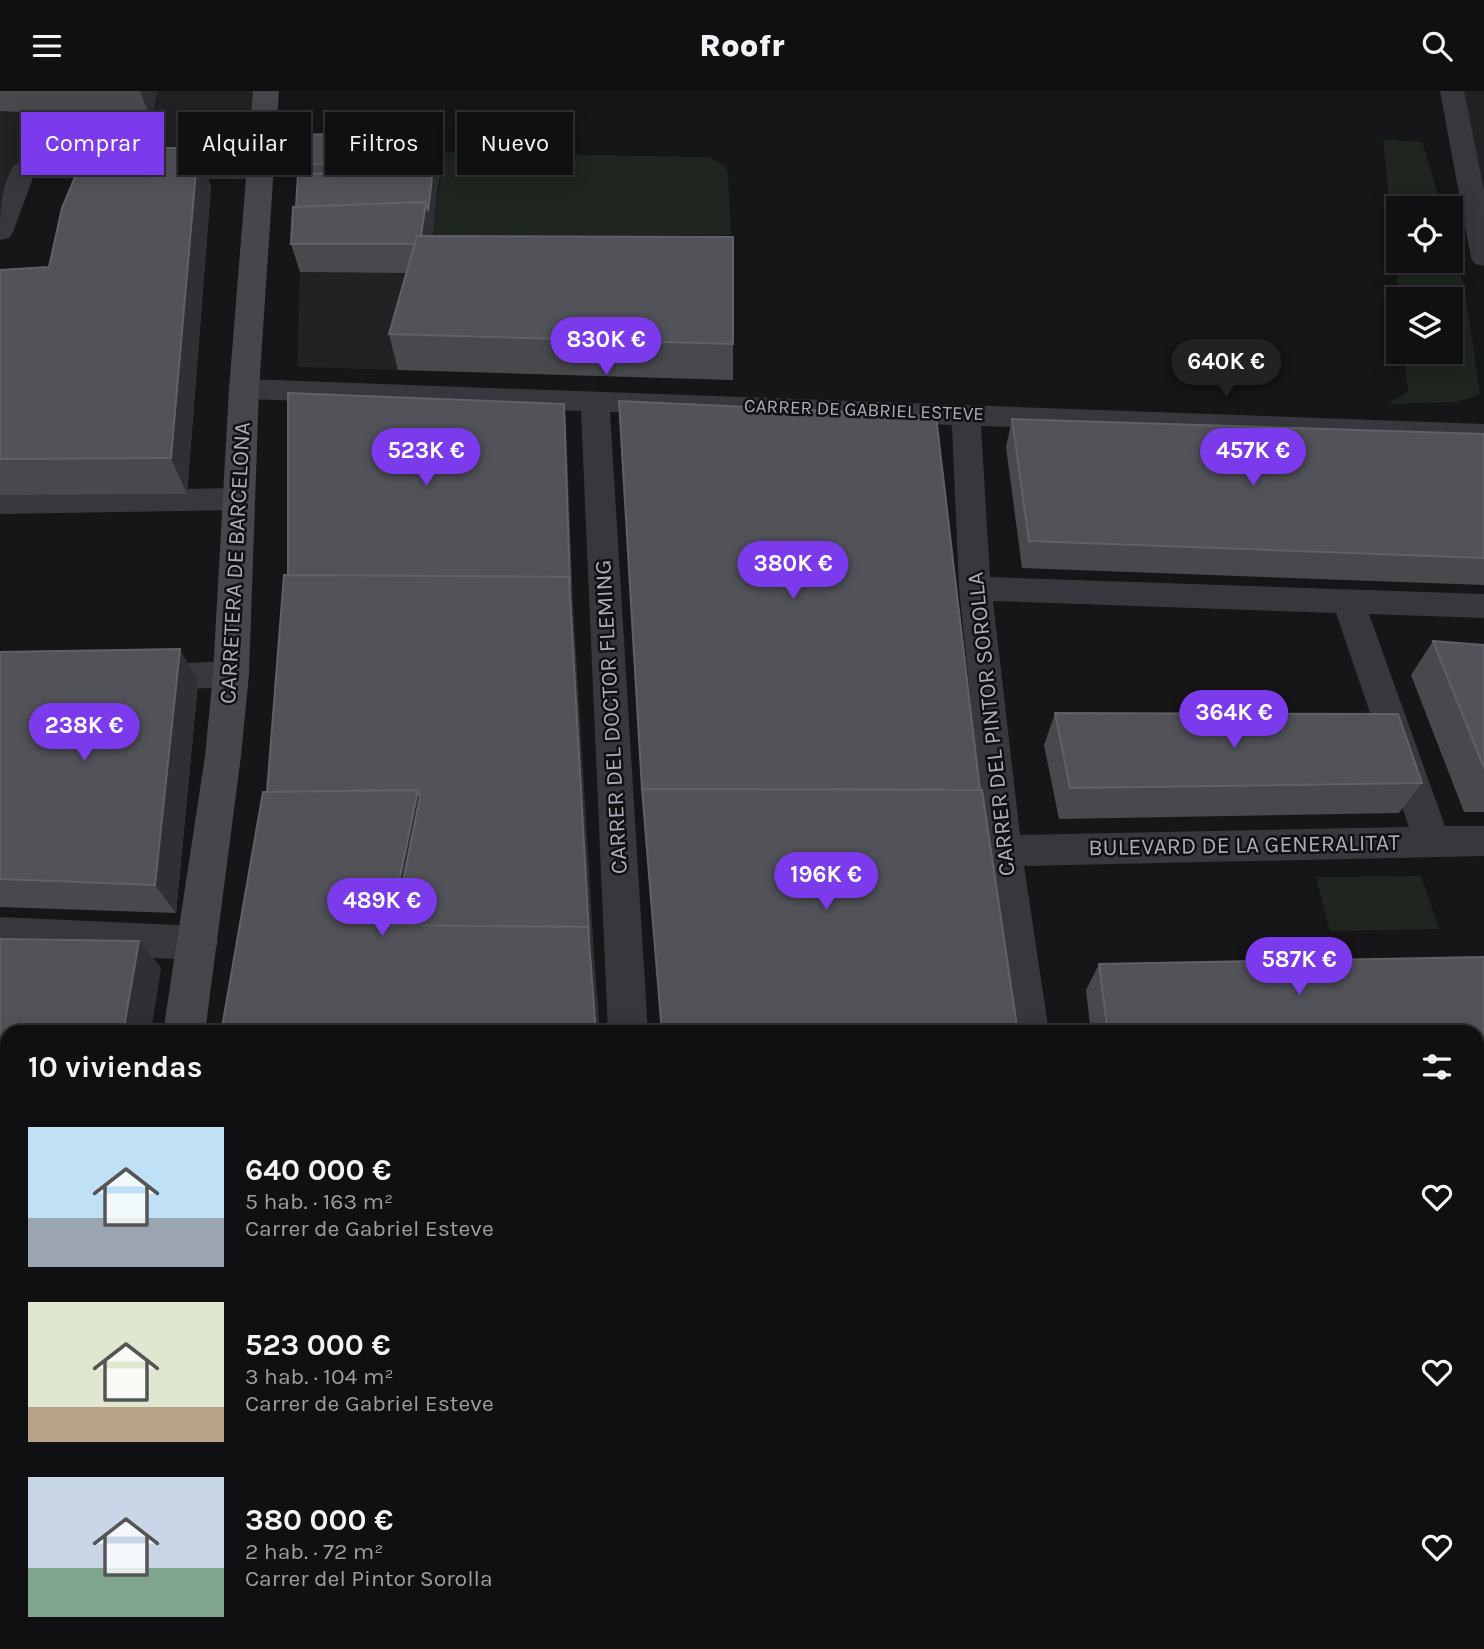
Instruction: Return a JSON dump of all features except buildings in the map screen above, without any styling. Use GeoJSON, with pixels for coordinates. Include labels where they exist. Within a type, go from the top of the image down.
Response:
{"type":"FeatureCollection","features":[{"type":"Feature","properties":{"kind":"main road","name":"CARRETERA DE BARCELONA"},"geometry":{"type":"LineString","coordinates":[[265,112],[267,91]]}},
{"type":"Feature","properties":{"kind":"main road","name":"CARRETERA DE BARCELONA"},"geometry":{"type":"LineString","coordinates":[[185,1025],[199,943],[231,674],[244,389],[259,175]]}},
{"type":"Feature","properties":{"kind":"street"},"geometry":{"type":"LineString","coordinates":[[1452,91],[1477,189],[1484,258]]}},
{"type":"Feature","properties":{"kind":"street"},"geometry":{"type":"LineString","coordinates":[[0,232],[23,170],[178,171]]}},
{"type":"Feature","properties":{"kind":"street","name":"CARRER DE GABRIEL ESTEVE"},"geometry":{"type":"LineString","coordinates":[[244,389],[1484,434]]}},
{"type":"Feature","properties":{"kind":"street","name":"CARRER DEL DOCTOR FLEMING"},"geometry":{"type":"LineString","coordinates":[[595,401],[628,1025]]}},
{"type":"Feature","properties":{"kind":"street","name":"CARRER DEL PINTOR SOROLLA"},"geometry":{"type":"LineString","coordinates":[[966,414],[975,588],[1004,851],[1028,1025]]}},
{"type":"Feature","properties":{"kind":"street"},"geometry":{"type":"LineString","coordinates":[[0,503],[239,499]]}},
{"type":"Feature","properties":{"kind":"street"},"geometry":{"type":"LineString","coordinates":[[975,588],[1484,606]]}},
{"type":"Feature","properties":{"kind":"street"},"geometry":{"type":"LineString","coordinates":[[1348,600],[1432,841]]}},
{"type":"Feature","properties":{"kind":"street"},"geometry":{"type":"LineString","coordinates":[[112,679],[231,674]]}},
{"type":"Feature","properties":{"kind":"street","name":"BULEVARD DE LA GENERALITAT"},"geometry":{"type":"LineString","coordinates":[[1004,851],[1484,841]]}},
{"type":"Feature","properties":{"kind":"street"},"geometry":{"type":"LineString","coordinates":[[0,934],[199,943]]}},
{"type":"Feature","properties":{"kind":"shaded area"},"geometry":{"type":"Polygon","coordinates":[[[0,91],[266,91],[264,112],[178,112],[178,171],[164,171],[164,112],[21,112],[21,175],[0,232],[0,91]]]}},
{"type":"Feature","properties":{"kind":"shaded area"},"geometry":{"type":"Polygon","coordinates":[[[1462,91],[1484,91],[1484,258],[1462,91]]]}},
{"type":"Feature","properties":{"kind":"shaded area"},"geometry":{"type":"Polygon","coordinates":[[[1383,139],[1422,142],[1438,196],[1389,196],[1383,139]]]}},
{"type":"Feature","properties":{"kind":"shaded area"},"geometry":{"type":"Polygon","coordinates":[[[443,152],[457,153],[457,175],[573,175],[573,155],[710,157],[725,166],[728,172],[731,235],[535,235],[529,260],[732,258],[733,274],[426,273],[441,175],[443,175],[443,152]]]}},
{"type":"Feature","properties":{"kind":"shaded area"},"geometry":{"type":"Polygon","coordinates":[[[300,272],[733,274],[733,380],[297,367],[300,272]]]}},
{"type":"Feature","properties":{"kind":"shaded area"},"geometry":{"type":"Polygon","coordinates":[[[1396,273],[1460,273],[1465,291],[1480,394],[1456,402],[1388,404],[1408,391],[1405,364],[1463,364],[1463,287],[1398,287],[1396,273]]]}},
{"type":"Feature","properties":{"kind":"shaded area"},"geometry":{"type":"Polygon","coordinates":[[[1421,876],[1439,929],[1330,931],[1316,877],[1421,876]]]}}]}
